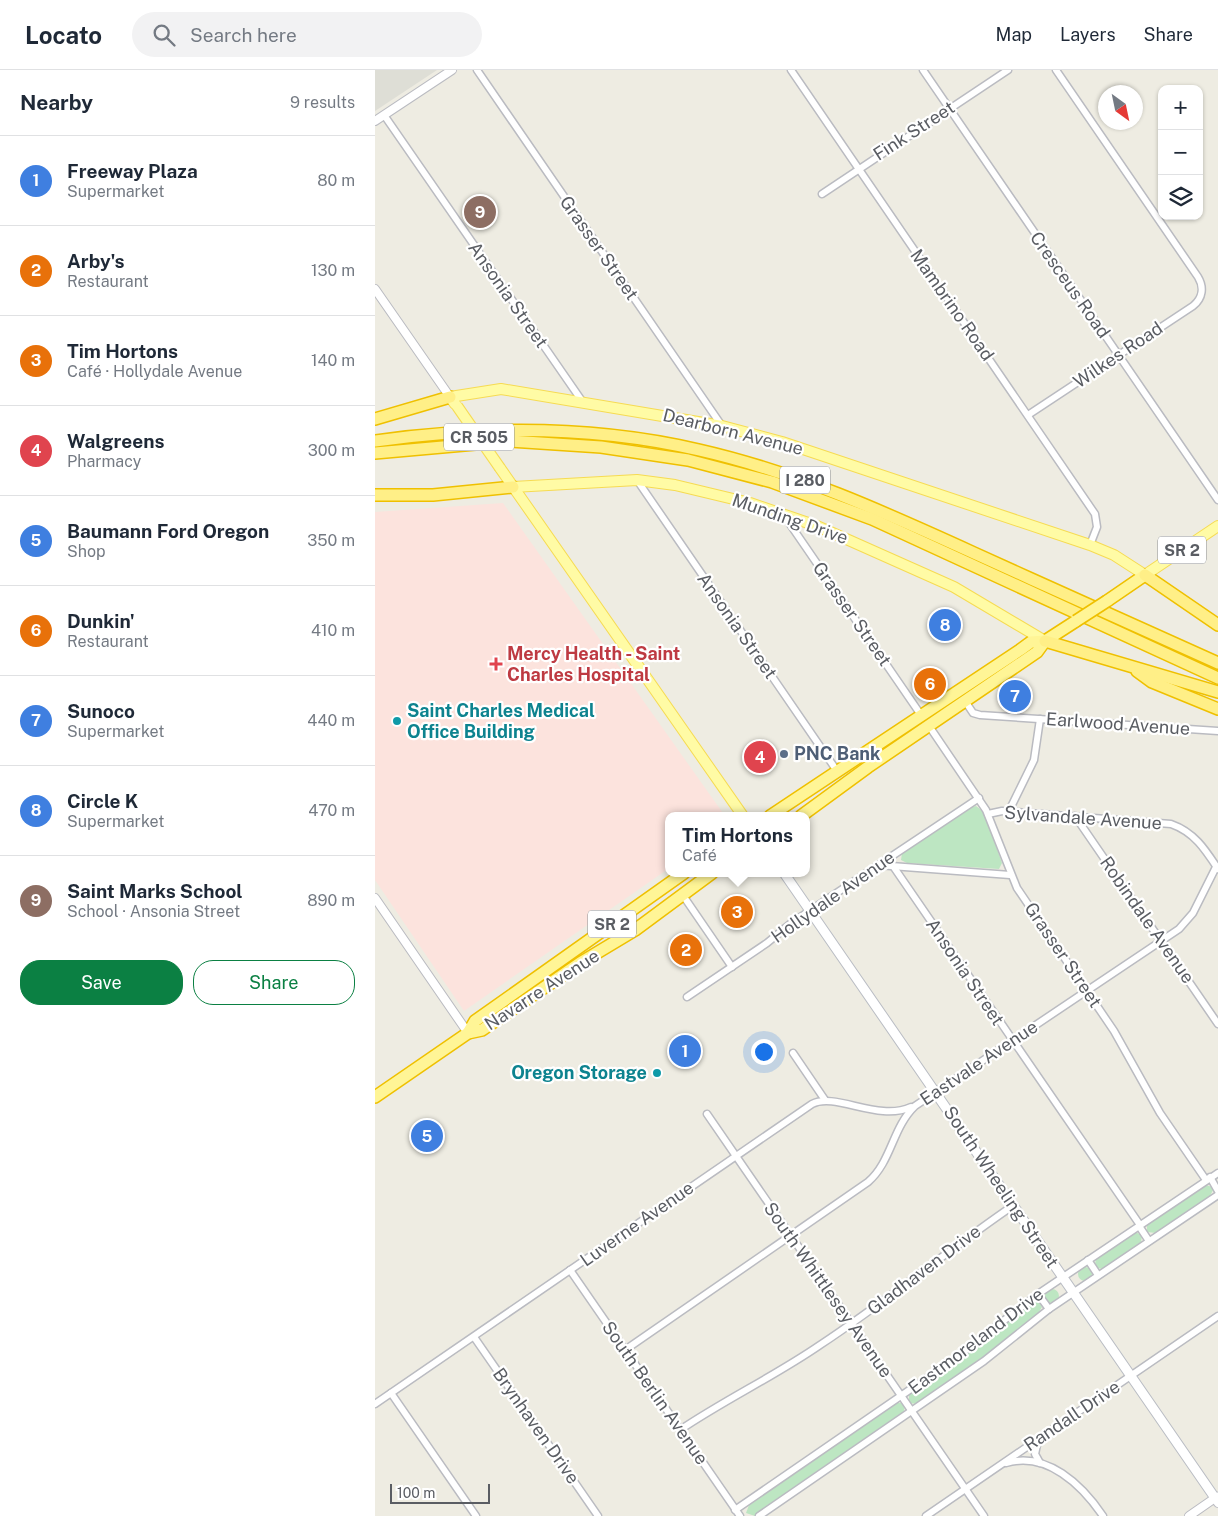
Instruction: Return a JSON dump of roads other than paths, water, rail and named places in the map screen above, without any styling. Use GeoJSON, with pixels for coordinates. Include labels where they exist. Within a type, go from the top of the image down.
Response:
{"type":"FeatureCollection","features":[{"type":"Feature","properties":{"kind":"highway"},"geometry":{"type":"LineString","coordinates":[[375,419],[454,402]]}},
{"type":"Feature","properties":{"kind":"highway","name":"I 280"},"geometry":{"type":"LineString","coordinates":[[375,442],[478,430],[558,431],[636,438],[717,454],[795,476],[883,510],[1218,663]]}},
{"type":"Feature","properties":{"kind":"highway","name":"I 280"},"geometry":{"type":"LineString","coordinates":[[375,453],[510,441],[601,447],[688,460],[773,482],[872,519],[1218,678]]}},
{"type":"Feature","properties":{"kind":"highway"},"geometry":{"type":"LineString","coordinates":[[375,495],[433,495],[513,487]]}},
{"type":"Feature","properties":{"kind":"highway"},"geometry":{"type":"LineString","coordinates":[[1145,575],[1218,625]]}},
{"type":"Feature","properties":{"kind":"highway","name":"SR 2"},"geometry":{"type":"LineString","coordinates":[[807,812],[1037,652],[1045,641],[1145,575]]}},
{"type":"Feature","properties":{"kind":"highway"},"geometry":{"type":"LineString","coordinates":[[1045,641],[1218,692]]}},
{"type":"Feature","properties":{"kind":"highway","name":"SR 2"},"geometry":{"type":"LineString","coordinates":[[776,812],[1031,642],[1045,641]]}},
{"type":"Feature","properties":{"kind":"highway"},"geometry":{"type":"LineString","coordinates":[[950,712],[966,694],[1004,668],[1006,665],[1004,660]]}},
{"type":"Feature","properties":{"kind":"highway"},"geometry":{"type":"LineString","coordinates":[[1133,668],[1152,682],[1218,709]]}},
{"type":"Feature","properties":{"kind":"highway"},"geometry":{"type":"LineString","coordinates":[[930,726],[927,720],[929,717],[958,691]]}},
{"type":"Feature","properties":{"kind":"highway","name":"Navarre Avenue"},"geometry":{"type":"LineString","coordinates":[[468,1033],[475,1020],[679,877]]}},
{"type":"Feature","properties":{"kind":"highway","name":"Navarre Avenue"},"geometry":{"type":"LineString","coordinates":[[375,1097],[468,1033],[482,1030],[579,964],[635,930],[706,877]]}},
{"type":"Feature","properties":{"kind":"highway"},"geometry":{"type":"LineString","coordinates":[[600,953],[596,948],[597,943],[654,902],[669,884]]}},
{"type":"Feature","properties":{"kind":"highway"},"geometry":{"type":"LineString","coordinates":[[520,1004],[536,987],[556,973],[557,964]]}},
{"type":"Feature","properties":{"kind":"main road","name":"Dearborn Avenue"},"geometry":{"type":"LineString","coordinates":[[454,402],[501,389],[582,401],[722,426],[782,442],[1090,545],[1114,556],[1145,575]]}},
{"type":"Feature","properties":{"kind":"main road","name":"CR 505"},"geometry":{"type":"LineString","coordinates":[[454,402],[740,812]]}},
{"type":"Feature","properties":{"kind":"main road","name":"Munding Drive"},"geometry":{"type":"LineString","coordinates":[[513,487],[637,480],[675,485],[782,513],[855,541],[954,587],[1045,641]]}},
{"type":"Feature","properties":{"kind":"main road","name":"SR 2"},"geometry":{"type":"LineString","coordinates":[[1145,575],[1218,526]]}},
{"type":"Feature","properties":{"kind":"main road","name":"South Wheeling Street"},"geometry":{"type":"LineString","coordinates":[[787,877],[1217,1499]]}},
{"type":"Feature","properties":{"kind":"street"},"geometry":{"type":"LineString","coordinates":[[375,121],[451,70]]}},
{"type":"Feature","properties":{"kind":"street","name":"Grasser Street"},"geometry":{"type":"LineString","coordinates":[[477,70],[722,426]]}},
{"type":"Feature","properties":{"kind":"street","name":"Mambrino Road"},"geometry":{"type":"LineString","coordinates":[[791,70],[1095,514],[1097,527],[1090,545]]}},
{"type":"Feature","properties":{"kind":"street","name":"Cresceus Road"},"geometry":{"type":"LineString","coordinates":[[923,70],[1218,500]]}},
{"type":"Feature","properties":{"kind":"street","name":"Fink Street"},"geometry":{"type":"LineString","coordinates":[[822,194],[858,168],[1008,70]]}},
{"type":"Feature","properties":{"kind":"street","name":"Wilkes Road"},"geometry":{"type":"LineString","coordinates":[[1028,415],[1193,306],[1200,299],[1202,290],[1199,277],[1056,70]]}},
{"type":"Feature","properties":{"kind":"street","name":"Ansonia Street"},"geometry":{"type":"LineString","coordinates":[[384,115],[582,401]]}},
{"type":"Feature","properties":{"kind":"street","name":"CR 505"},"geometry":{"type":"LineString","coordinates":[[375,289],[454,402]]}},
{"type":"Feature","properties":{"kind":"street","name":"Ansonia Street"},"geometry":{"type":"LineString","coordinates":[[637,480],[837,771]]}},
{"type":"Feature","properties":{"kind":"street","name":"Grasser Street"},"geometry":{"type":"LineString","coordinates":[[782,513],[921,715]]}},
{"type":"Feature","properties":{"kind":"street","name":"Earlwood Avenue"},"geometry":{"type":"LineString","coordinates":[[965,701],[976,714],[1218,731]]}},
{"type":"Feature","properties":{"kind":"street"},"geometry":{"type":"LineString","coordinates":[[1009,811],[1035,760],[1041,719]]}},
{"type":"Feature","properties":{"kind":"street","name":"Grasser Street"},"geometry":{"type":"LineString","coordinates":[[930,726],[988,814],[1010,875],[1122,1044],[1160,1113],[1218,1193]]}},
{"type":"Feature","properties":{"kind":"street","name":"Hollydale Avenue"},"geometry":{"type":"LineString","coordinates":[[687,997],[733,967],[810,911],[979,798]]}},
{"type":"Feature","properties":{"kind":"street","name":"Sylvandale Avenue"},"geometry":{"type":"LineString","coordinates":[[988,814],[1009,811],[1171,824],[1195,838],[1217,868]]}},
{"type":"Feature","properties":{"kind":"street","name":"Robindale Avenue"},"geometry":{"type":"LineString","coordinates":[[1075,816],[1218,1024]]}},
{"type":"Feature","properties":{"kind":"street"},"geometry":{"type":"LineString","coordinates":[[878,865],[1010,875]]}},
{"type":"Feature","properties":{"kind":"street","name":"Ansonia Street"},"geometry":{"type":"LineString","coordinates":[[893,866],[1149,1241]]}},
{"type":"Feature","properties":{"kind":"street","name":"Eastvale Avenue"},"geometry":{"type":"LineString","coordinates":[[625,1350],[873,1178],[888,1156],[901,1122],[915,1106],[1179,929],[1191,916],[1217,868]]}},
{"type":"Feature","properties":{"kind":"street"},"geometry":{"type":"LineString","coordinates":[[682,894],[733,967]]}},
{"type":"Feature","properties":{"kind":"street"},"geometry":{"type":"LineString","coordinates":[[375,898],[468,1033]]}},
{"type":"Feature","properties":{"kind":"street"},"geometry":{"type":"LineString","coordinates":[[793,1053],[825,1100],[887,1112],[897,1112],[915,1106]]}},
{"type":"Feature","properties":{"kind":"street","name":"Luverne Avenue"},"geometry":{"type":"LineString","coordinates":[[375,1404],[808,1106],[825,1100]]}},
{"type":"Feature","properties":{"kind":"street","name":"South Whittlesey Avenue"},"geometry":{"type":"LineString","coordinates":[[707,1114],[984,1516]]}},
{"type":"Feature","properties":{"kind":"street","name":"Eastmoreland Drive"},"geometry":{"type":"LineString","coordinates":[[738,1513],[973,1345],[1038,1294],[1218,1174]]}},
{"type":"Feature","properties":{"kind":"street","name":"Eastmoreland Drive"},"geometry":{"type":"LineString","coordinates":[[759,1516],[984,1361],[1049,1309],[1218,1193]]}},
{"type":"Feature","properties":{"kind":"street","name":"Gladhaven Drive"},"geometry":{"type":"LineString","coordinates":[[680,1430],[728,1398],[807,1354],[851,1324],[1013,1204]]}},
{"type":"Feature","properties":{"kind":"street"},"geometry":{"type":"LineString","coordinates":[[1088,1260],[1098,1276]]}},
{"type":"Feature","properties":{"kind":"street","name":"South Berlin Avenue"},"geometry":{"type":"LineString","coordinates":[[570,1270],[738,1513]]}},
{"type":"Feature","properties":{"kind":"street"},"geometry":{"type":"LineString","coordinates":[[1038,1294],[1049,1309]]}},
{"type":"Feature","properties":{"kind":"street","name":"Randall Drive"},"geometry":{"type":"LineString","coordinates":[[930,1514],[1218,1316]]}},
{"type":"Feature","properties":{"kind":"street","name":"Brynhaven Drive"},"geometry":{"type":"LineString","coordinates":[[474,1337],[598,1516]]}},
{"type":"Feature","properties":{"kind":"street"},"geometry":{"type":"LineString","coordinates":[[391,1393],[476,1516]]}},
{"type":"Feature","properties":{"kind":"street"},"geometry":{"type":"LineString","coordinates":[[1040,1438],[1036,1443],[1035,1454],[1044,1464]]}},
{"type":"Feature","properties":{"kind":"street"},"geometry":{"type":"LineString","coordinates":[[1000,1466],[1023,1460],[1044,1464],[1059,1471],[1080,1486],[1103,1516]]}},
{"type":"Feature","properties":{"kind":"street"},"geometry":{"type":"LineString","coordinates":[[1189,1516],[1217,1499]]}},
{"type":"Feature","properties":{"kind":"place","name":"Saint Marks School"},"geometry":{"type":"Point","coordinates":[480,212]}},
{"type":"Feature","properties":{"kind":"place","name":"Circle K"},"geometry":{"type":"Point","coordinates":[945,625]}},
{"type":"Feature","properties":{"kind":"place","name":"Mercy Health - Saint Charles Hospital"},"geometry":{"type":"Point","coordinates":[496,664]}},
{"type":"Feature","properties":{"kind":"place","name":"Dunkin'"},"geometry":{"type":"Point","coordinates":[930,684]}},
{"type":"Feature","properties":{"kind":"place","name":"Sunoco"},"geometry":{"type":"Point","coordinates":[1015,696]}},
{"type":"Feature","properties":{"kind":"place","name":"Saint Charles Medical Office Building"},"geometry":{"type":"Point","coordinates":[397,721]}},
{"type":"Feature","properties":{"kind":"place","name":"PNC Bank"},"geometry":{"type":"Point","coordinates":[784,754]}},
{"type":"Feature","properties":{"kind":"place","name":"Walgreens"},"geometry":{"type":"Point","coordinates":[760,757]}},
{"type":"Feature","properties":{"kind":"place","name":"Tim Hortons"},"geometry":{"type":"Point","coordinates":[737,912]}},
{"type":"Feature","properties":{"kind":"place","name":"Arby's"},"geometry":{"type":"Point","coordinates":[686,950]}},
{"type":"Feature","properties":{"kind":"place","name":"Freeway Plaza"},"geometry":{"type":"Point","coordinates":[685,1051]}},
{"type":"Feature","properties":{"kind":"place","name":"Oregon Storage"},"geometry":{"type":"Point","coordinates":[657,1073]}},
{"type":"Feature","properties":{"kind":"place","name":"Baumann Ford Oregon"},"geometry":{"type":"Point","coordinates":[427,1136]}}]}
